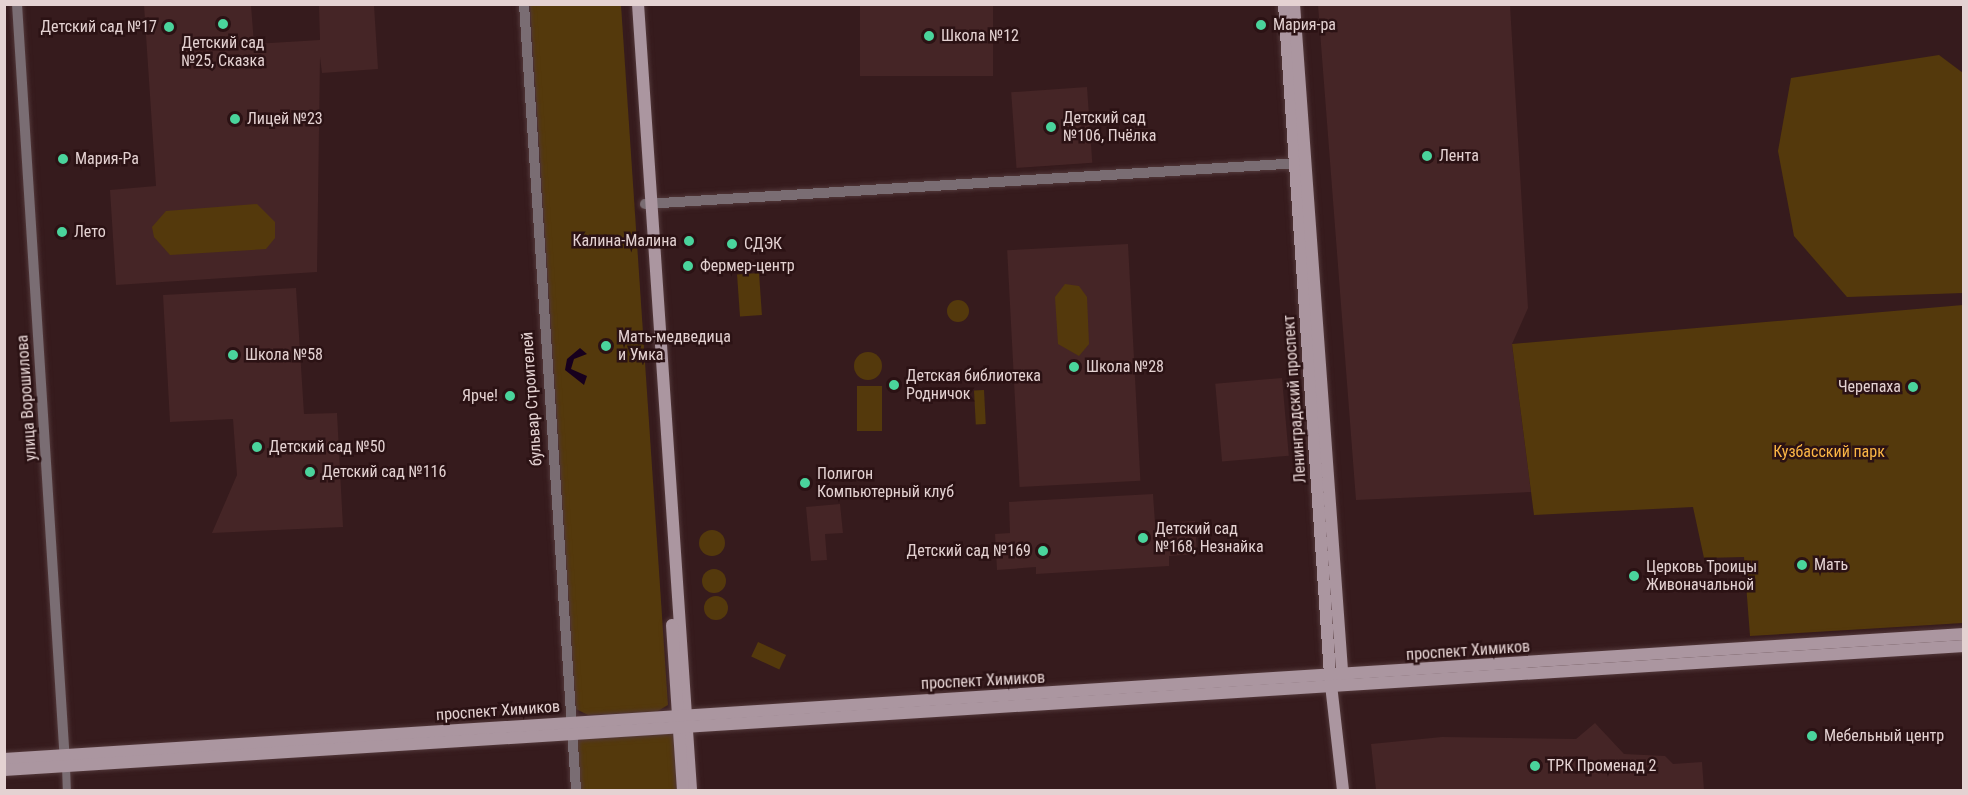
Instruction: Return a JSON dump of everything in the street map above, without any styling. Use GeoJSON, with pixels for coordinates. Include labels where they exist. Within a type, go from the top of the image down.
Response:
{"type":"FeatureCollection","features":[{"type":"Feature","properties":{"kind":"main road"},"geometry":{"type":"LineString","coordinates":[[632,4],[649,204]]}},
{"type":"Feature","properties":{"kind":"main road"},"geometry":{"type":"LineString","coordinates":[[638,4],[682,721],[683,790]]}},
{"type":"Feature","properties":{"kind":"main road","name":"Ленинградский проспект"},"geometry":{"type":"LineString","coordinates":[[1284,4],[1299,163],[1336,681]]}},
{"type":"Feature","properties":{"kind":"main road","name":"Ленинградский проспект"},"geometry":{"type":"LineString","coordinates":[[1294,4],[1299,163]]}},
{"type":"Feature","properties":{"kind":"main road","name":"проспект Химиков"},"geometry":{"type":"LineString","coordinates":[[1336,681],[1964,634]]}},
{"type":"Feature","properties":{"kind":"main road","name":"проспект Химиков"},"geometry":{"type":"LineString","coordinates":[[4,770],[65,761],[570,728],[1336,681],[1964,646]]}},
{"type":"Feature","properties":{"kind":"main road"},"geometry":{"type":"LineString","coordinates":[[1336,681],[1343,790]]}},
{"type":"Feature","properties":{"kind":"main road"},"geometry":{"type":"LineString","coordinates":[[682,721],[691,790]]}},
{"type":"Feature","properties":{"kind":"main road","name":"проспект Химиков"},"geometry":{"type":"LineString","coordinates":[[4,759],[65,761]]}},
{"type":"Feature","properties":{"kind":"street","name":"улица Ворошилова"},"geometry":{"type":"LineString","coordinates":[[17,4],[67,790]]}},
{"type":"Feature","properties":{"kind":"street","name":"бульвар Строителей"},"geometry":{"type":"LineString","coordinates":[[524,4],[570,728],[576,790]]}},
{"type":"Feature","properties":{"kind":"street"},"geometry":{"type":"LineString","coordinates":[[649,204],[1299,163]]}},
{"type":"Feature","properties":{"kind":"shaded area","name":"Лицей №23"},"geometry":{"type":"Polygon","coordinates":[[[144,5],[251,5],[254,44],[320,40],[319,5],[374,5],[378,69],[322,73],[320,57],[317,272],[116,285],[110,190],[156,186],[144,5]]]}},
{"type":"Feature","properties":{"kind":"shaded area","name":"Школа №12"},"geometry":{"type":"Polygon","coordinates":[[[860,5],[993,5],[993,76],[860,76],[860,5]]]}},
{"type":"Feature","properties":{"kind":"shaded area"},"geometry":{"type":"Polygon","coordinates":[[[1318,5],[1510,5],[1528,308],[1512,344],[1531,492],[1356,500],[1318,5]]]}},
{"type":"Feature","properties":{"kind":"shaded area","name":"Детский сад №106, Пчёлка"},"geometry":{"type":"Polygon","coordinates":[[[1087,87],[1092,163],[1016,168],[1011,92],[1087,87]]]}},
{"type":"Feature","properties":{"kind":"shaded area","name":"Школа №28"},"geometry":{"type":"Polygon","coordinates":[[[1128,244],[1140,481],[1020,487],[1007,250],[1128,244]]]}},
{"type":"Feature","properties":{"kind":"shaded area"},"geometry":{"type":"Polygon","coordinates":[[[296,288],[304,414],[337,413],[343,527],[212,533],[237,475],[233,419],[170,422],[163,295],[296,288]]]}},
{"type":"Feature","properties":{"kind":"shaded area"},"geometry":{"type":"Polygon","coordinates":[[[580,348],[587,354],[574,359],[571,369],[587,376],[584,385],[565,370],[567,359],[580,348]]]}},
{"type":"Feature","properties":{"kind":"shaded area"},"geometry":{"type":"Polygon","coordinates":[[[1282,378],[1289,456],[1222,462],[1215,384],[1282,378]]]}},
{"type":"Feature","properties":{"kind":"shaded area"},"geometry":{"type":"Polygon","coordinates":[[[1153,494],[1155,523],[1195,521],[1197,554],[1169,556],[1169,566],[1036,574],[1036,567],[997,570],[995,534],[1010,533],[1009,502],[1153,494]]]}},
{"type":"Feature","properties":{"kind":"shaded area"},"geometry":{"type":"Polygon","coordinates":[[[840,504],[843,533],[825,534],[827,560],[811,561],[806,507],[840,504]]]}},
{"type":"Feature","properties":{"kind":"shaded area"},"geometry":{"type":"Polygon","coordinates":[[[1595,723],[1624,754],[1665,756],[1673,764],[1702,762],[1704,790],[1376,790],[1371,744],[1442,737],[1576,739],[1595,723]]]}},
{"type":"Feature","properties":{"kind":"green space"},"geometry":{"type":"Polygon","coordinates":[[[530,5],[621,5],[668,705],[656,712],[588,715],[576,709],[530,5]]]}},
{"type":"Feature","properties":{"kind":"green space"},"geometry":{"type":"Polygon","coordinates":[[[1939,55],[1963,73],[1963,293],[1847,297],[1794,236],[1778,151],[1791,78],[1939,55]]]}},
{"type":"Feature","properties":{"kind":"green space"},"geometry":{"type":"Polygon","coordinates":[[[257,204],[275,222],[275,238],[266,249],[170,255],[154,237],[152,227],[166,211],[257,204]]]}},
{"type":"Feature","properties":{"kind":"green space"},"geometry":{"type":"Polygon","coordinates":[[[759,273],[762,315],[740,316],[737,275],[759,273]]]}},
{"type":"Feature","properties":{"kind":"green space"},"geometry":{"type":"Polygon","coordinates":[[[1065,284],[1079,286],[1087,297],[1089,344],[1079,356],[1058,344],[1055,297],[1065,284]]]}},
{"type":"Feature","properties":{"kind":"green space"},"geometry":{"type":"Polygon","coordinates":[[[958,300],[966,303],[969,311],[966,319],[958,322],[950,319],[947,311],[950,303],[958,300]]]}},
{"type":"Feature","properties":{"kind":"green space","name":"Кузбасский парк"},"geometry":{"type":"Polygon","coordinates":[[[1963,305],[1963,623],[1750,636],[1744,557],[1704,558],[1693,507],[1534,515],[1512,344],[1963,305]]]}},
{"type":"Feature","properties":{"kind":"green space"},"geometry":{"type":"Polygon","coordinates":[[[868,352],[878,356],[882,366],[878,376],[868,380],[858,376],[854,366],[858,356],[868,352]]]}},
{"type":"Feature","properties":{"kind":"green space"},"geometry":{"type":"Polygon","coordinates":[[[857,386],[882,386],[882,431],[857,431],[857,386]]]}},
{"type":"Feature","properties":{"kind":"green space"},"geometry":{"type":"Polygon","coordinates":[[[984,390],[986,424],[976,424],[974,391],[984,390]]]}},
{"type":"Feature","properties":{"kind":"green space"},"geometry":{"type":"Polygon","coordinates":[[[712,530],[721,534],[725,543],[721,552],[712,556],[703,552],[699,543],[703,534],[712,530]]]}},
{"type":"Feature","properties":{"kind":"green space"},"geometry":{"type":"Polygon","coordinates":[[[714,569],[723,572],[726,581],[723,590],[714,593],[705,590],[702,581],[705,572],[714,569]]]}},
{"type":"Feature","properties":{"kind":"green space"},"geometry":{"type":"Polygon","coordinates":[[[716,596],[721,597],[727,603],[727,613],[721,619],[716,620],[711,619],[705,613],[704,608],[705,603],[711,597],[716,596]]]}},
{"type":"Feature","properties":{"kind":"green space"},"geometry":{"type":"Polygon","coordinates":[[[758,642],[786,655],[779,670],[751,657],[758,642]]]}},
{"type":"Feature","properties":{"kind":"green space"},"geometry":{"type":"Polygon","coordinates":[[[679,727],[683,790],[575,790],[571,735],[679,727]]]}},
{"type":"Feature","properties":{"kind":"place","name":"Детский сад №25, Сказка"},"geometry":{"type":"Point","coordinates":[223,24]}},
{"type":"Feature","properties":{"kind":"place","name":"Мария-ра"},"geometry":{"type":"Point","coordinates":[1261,25]}},
{"type":"Feature","properties":{"kind":"place","name":"Детский сад №17"},"geometry":{"type":"Point","coordinates":[169,27]}},
{"type":"Feature","properties":{"kind":"place","name":"Школа №12"},"geometry":{"type":"Point","coordinates":[929,36]}},
{"type":"Feature","properties":{"kind":"place","name":"Лицей №23"},"geometry":{"type":"Point","coordinates":[235,119]}},
{"type":"Feature","properties":{"kind":"place","name":"Детский сад №106, Пчёлка"},"geometry":{"type":"Point","coordinates":[1051,127]}},
{"type":"Feature","properties":{"kind":"place","name":"Лента"},"geometry":{"type":"Point","coordinates":[1427,156]}},
{"type":"Feature","properties":{"kind":"place","name":"Мария-Ра"},"geometry":{"type":"Point","coordinates":[63,159]}},
{"type":"Feature","properties":{"kind":"place","name":"Лето"},"geometry":{"type":"Point","coordinates":[62,232]}},
{"type":"Feature","properties":{"kind":"place","name":"Калина-Малина"},"geometry":{"type":"Point","coordinates":[689,241]}},
{"type":"Feature","properties":{"kind":"place","name":"СДЭК"},"geometry":{"type":"Point","coordinates":[732,244]}},
{"type":"Feature","properties":{"kind":"place","name":"Фермер-центр"},"geometry":{"type":"Point","coordinates":[688,266]}},
{"type":"Feature","properties":{"kind":"place","name":"Мать-медведица и Умка"},"geometry":{"type":"Point","coordinates":[606,346]}},
{"type":"Feature","properties":{"kind":"place","name":"Школа №58"},"geometry":{"type":"Point","coordinates":[233,355]}},
{"type":"Feature","properties":{"kind":"place","name":"Школа №28"},"geometry":{"type":"Point","coordinates":[1074,367]}},
{"type":"Feature","properties":{"kind":"place","name":"Детская библиотека Родничок"},"geometry":{"type":"Point","coordinates":[894,385]}},
{"type":"Feature","properties":{"kind":"place","name":"Черепаха"},"geometry":{"type":"Point","coordinates":[1913,387]}},
{"type":"Feature","properties":{"kind":"place","name":"Ярче!"},"geometry":{"type":"Point","coordinates":[510,396]}},
{"type":"Feature","properties":{"kind":"place","name":"Детский сад №50"},"geometry":{"type":"Point","coordinates":[257,447]}},
{"type":"Feature","properties":{"kind":"place","name":"Детский сад №116"},"geometry":{"type":"Point","coordinates":[310,472]}},
{"type":"Feature","properties":{"kind":"place","name":"Полигон Компьютерный клуб"},"geometry":{"type":"Point","coordinates":[805,483]}},
{"type":"Feature","properties":{"kind":"place","name":"Детский сад №168, Незнайка"},"geometry":{"type":"Point","coordinates":[1143,538]}},
{"type":"Feature","properties":{"kind":"place","name":"Детский сад №169"},"geometry":{"type":"Point","coordinates":[1043,551]}},
{"type":"Feature","properties":{"kind":"place","name":"Мать"},"geometry":{"type":"Point","coordinates":[1802,565]}},
{"type":"Feature","properties":{"kind":"place","name":"Церковь Троицы Живоначальной"},"geometry":{"type":"Point","coordinates":[1634,576]}},
{"type":"Feature","properties":{"kind":"place","name":"Мебельный центр"},"geometry":{"type":"Point","coordinates":[1812,736]}},
{"type":"Feature","properties":{"kind":"place","name":"ТРК Променад 2"},"geometry":{"type":"Point","coordinates":[1535,766]}}]}
